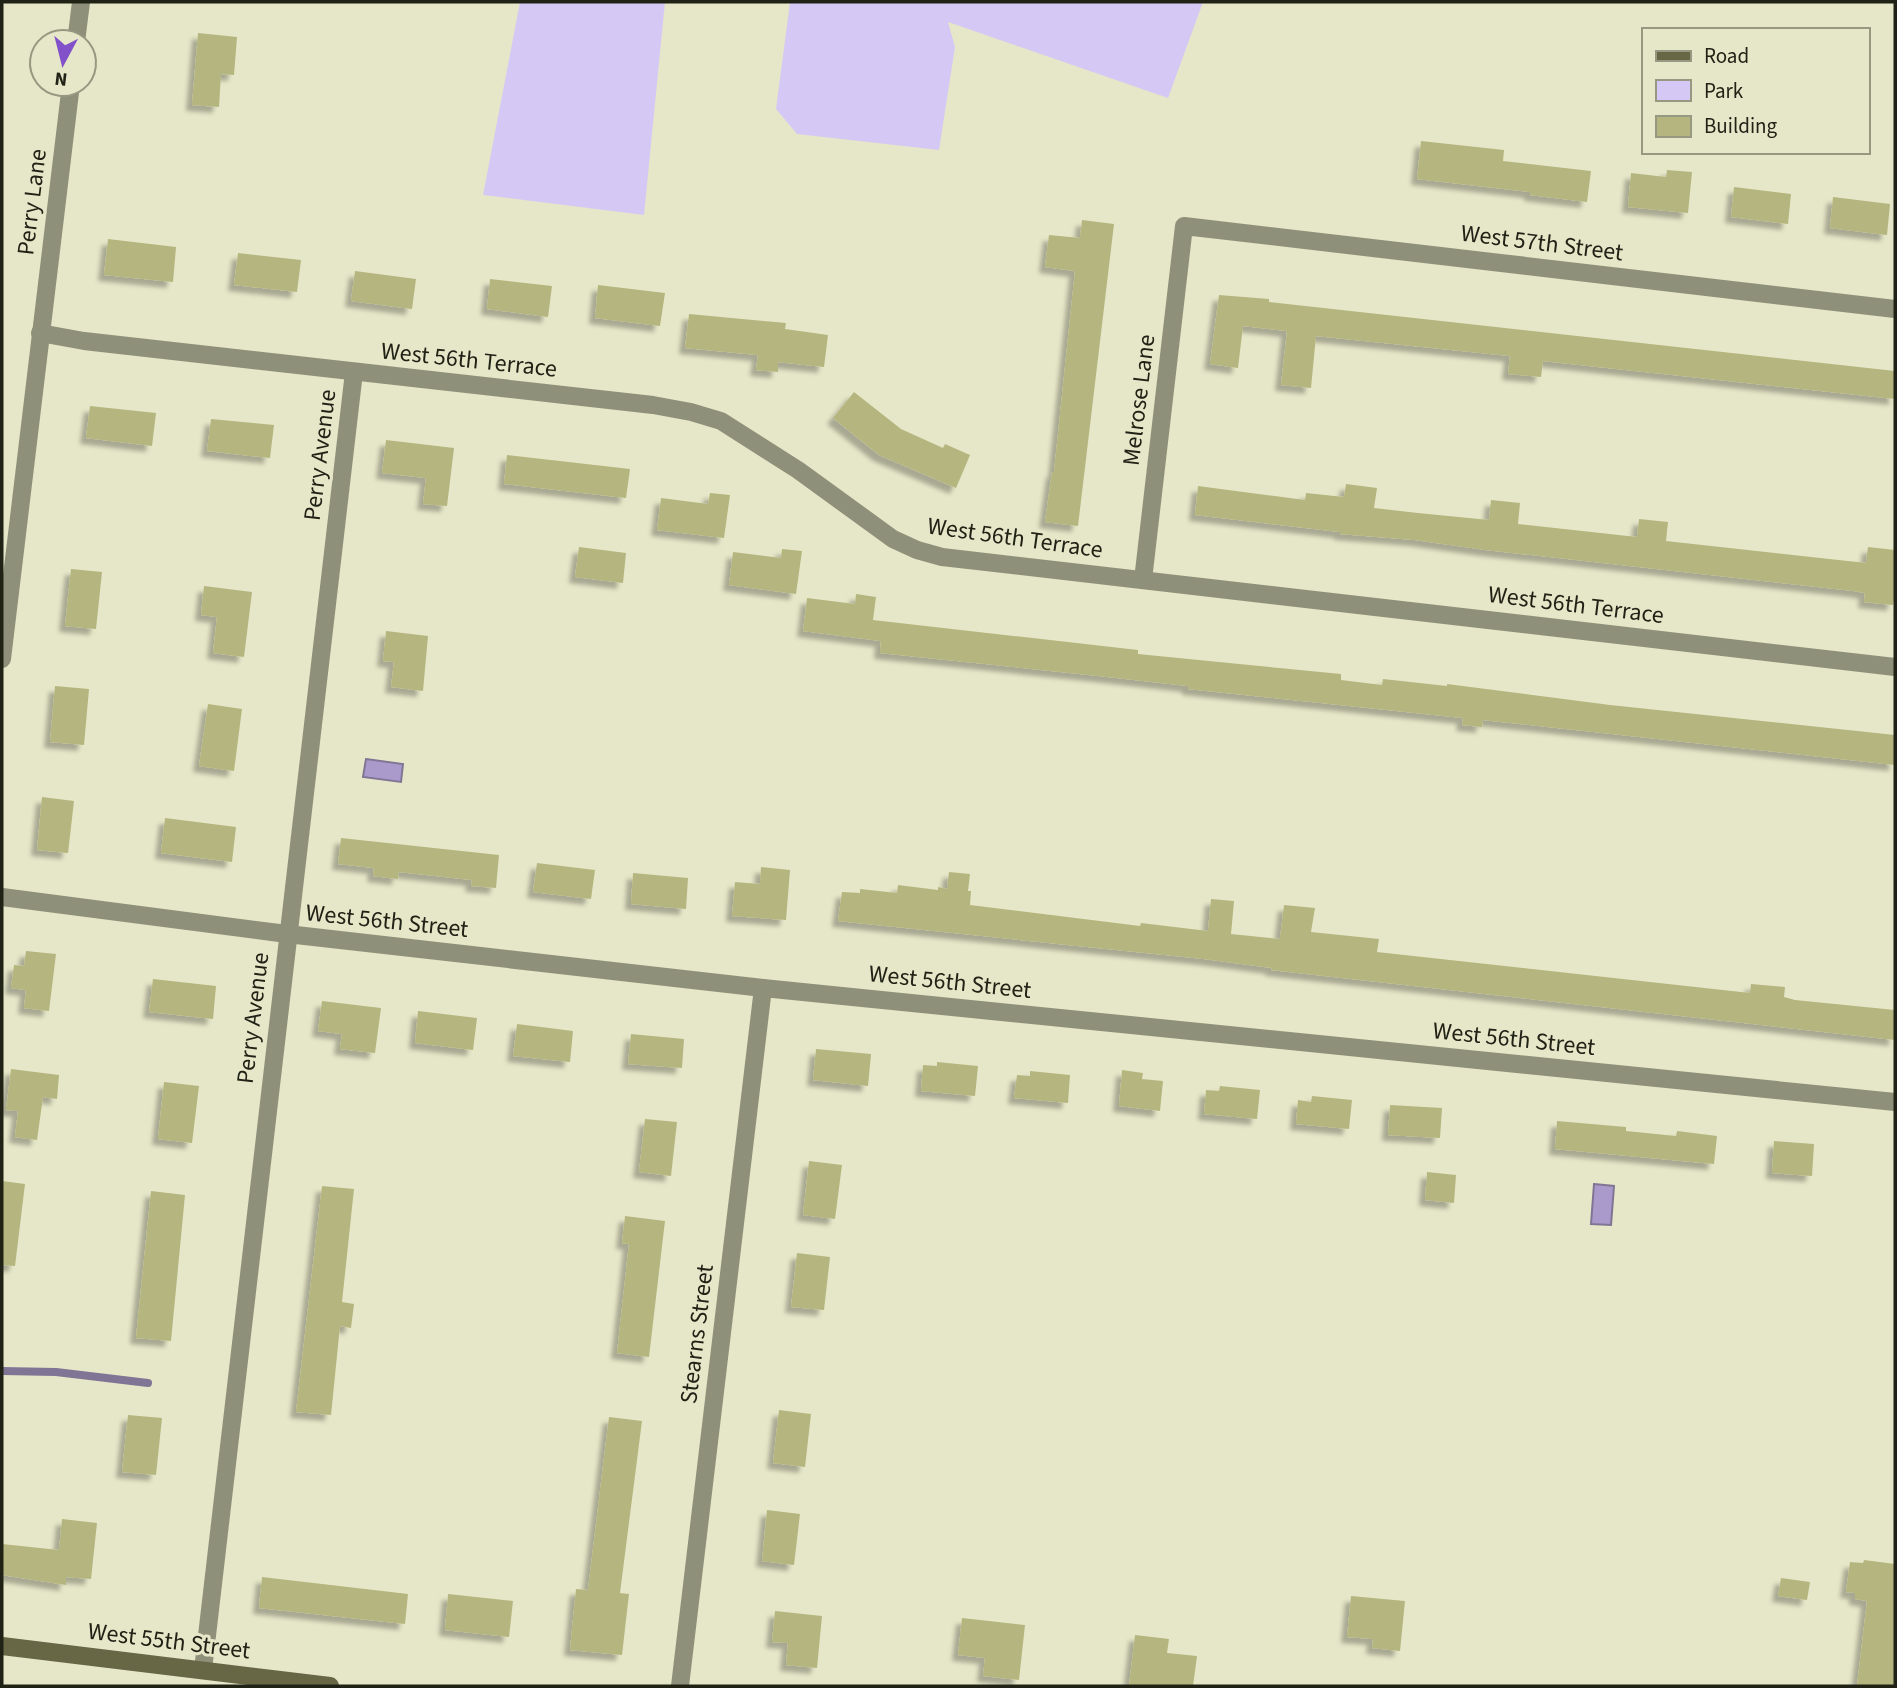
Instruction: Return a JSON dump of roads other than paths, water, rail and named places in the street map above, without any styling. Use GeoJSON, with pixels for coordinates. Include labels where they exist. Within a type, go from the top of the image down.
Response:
{"type":"FeatureCollection","features":[{"type":"Feature","properties":{"kind":"street"},"geometry":{"type":"LineString","coordinates":[[77,28],[80,2]]}},
{"type":"Feature","properties":{"kind":"street","name":"Perry Lane"},"geometry":{"type":"LineString","coordinates":[[2,659],[69,98]]}},
{"type":"Feature","properties":{"kind":"street","name":"West 57th Street"},"geometry":{"type":"LineString","coordinates":[[1184,226],[1895,309]]}},
{"type":"Feature","properties":{"kind":"street","name":"Melrose Lane"},"geometry":{"type":"LineString","coordinates":[[1143,580],[1184,226]]}},
{"type":"Feature","properties":{"kind":"street","name":"West 56th Terrace"},"geometry":{"type":"LineString","coordinates":[[40,333],[84,341],[653,405],[691,412],[721,421],[798,470],[893,539],[942,557],[1895,667]]}},
{"type":"Feature","properties":{"kind":"street","name":"Perry Avenue"},"geometry":{"type":"LineString","coordinates":[[203,1670],[354,372]]}},
{"type":"Feature","properties":{"kind":"street","name":"West 56th Street"},"geometry":{"type":"LineString","coordinates":[[2,897],[288,934],[763,988],[1895,1102]]}},
{"type":"Feature","properties":{"kind":"street","name":"Stearns Street"},"geometry":{"type":"LineString","coordinates":[[680,1686],[763,988]]}},
{"type":"Feature","properties":{"kind":"street","name":"West 55th Street"},"geometry":{"type":"LineString","coordinates":[[2,1646],[330,1686]]}},
{"type":"Feature","properties":{"kind":"waterway"},"geometry":{"type":"LineString","coordinates":[[2,1371],[56,1372],[148,1383]]}}]}
